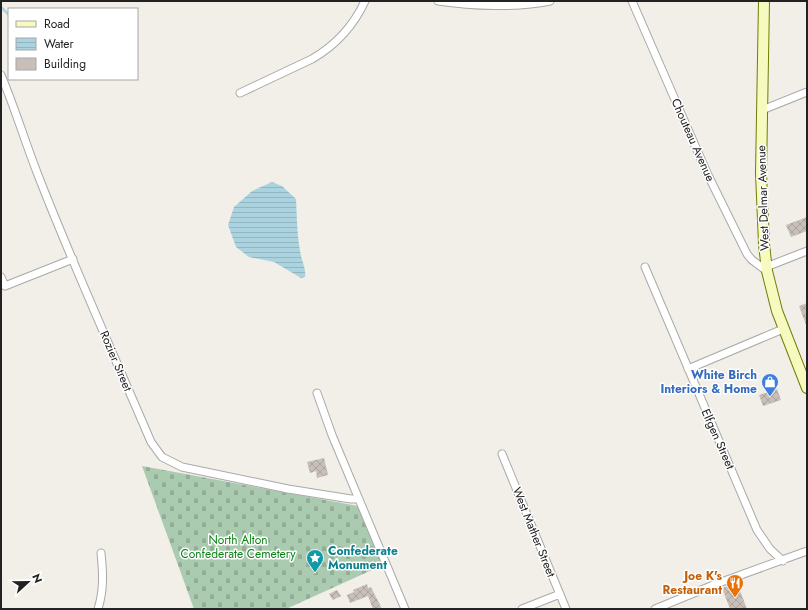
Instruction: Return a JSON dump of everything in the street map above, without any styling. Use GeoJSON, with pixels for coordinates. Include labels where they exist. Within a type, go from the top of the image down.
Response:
{"type":"FeatureCollection","features":[{"type":"Feature","properties":{"kind":"street"},"geometry":{"type":"LineString","coordinates":[[240,93],[323,53],[350,27],[358,16],[365,1]]}},
{"type":"Feature","properties":{"kind":"street"},"geometry":{"type":"LineString","coordinates":[[438,1],[517,6],[550,1]]}},
{"type":"Feature","properties":{"kind":"street","name":"Chouteau Avenue"},"geometry":{"type":"LineString","coordinates":[[632,1],[724,209],[747,254],[752,260],[767,269]]}},
{"type":"Feature","properties":{"kind":"street","name":"West Delmar Avenue"},"geometry":{"type":"LineString","coordinates":[[764,1],[762,217],[767,269],[776,311],[807,388]]}},
{"type":"Feature","properties":{"kind":"street","name":"Rozier Street"},"geometry":{"type":"LineString","coordinates":[[1,75],[38,174],[73,259],[151,442],[162,456],[182,467],[202,472],[288,489],[350,499],[359,499]]}},
{"type":"Feature","properties":{"kind":"street"},"geometry":{"type":"LineString","coordinates":[[762,110],[807,92]]}},
{"type":"Feature","properties":{"kind":"street"},"geometry":{"type":"LineString","coordinates":[[767,269],[807,251]]}},
{"type":"Feature","properties":{"kind":"street"},"geometry":{"type":"LineString","coordinates":[[1,277],[5,286],[73,259]]}},
{"type":"Feature","properties":{"kind":"street","name":"Elfgen Street"},"geometry":{"type":"LineString","coordinates":[[645,267],[757,530],[770,549],[783,561]]}},
{"type":"Feature","properties":{"kind":"street"},"geometry":{"type":"LineString","coordinates":[[688,369],[783,329]]}},
{"type":"Feature","properties":{"kind":"street"},"geometry":{"type":"LineString","coordinates":[[317,393],[332,435],[404,609]]}},
{"type":"Feature","properties":{"kind":"street","name":"West Mather Street"},"geometry":{"type":"LineString","coordinates":[[502,454],[566,609]]}},
{"type":"Feature","properties":{"kind":"street"},"geometry":{"type":"LineString","coordinates":[[656,609],[716,584],[783,561],[807,551]]}},
{"type":"Feature","properties":{"kind":"street"},"geometry":{"type":"LineString","coordinates":[[98,609],[103,581],[101,553]]}},
{"type":"Feature","properties":{"kind":"street"},"geometry":{"type":"LineString","coordinates":[[522,609],[560,594]]}},
{"type":"Feature","properties":{"kind":"green space","name":"North Alton Confederate Cemetery"},"geometry":{"type":"Polygon","coordinates":[[[142,466],[358,506],[383,565],[286,609],[194,609],[142,466]]]}},
{"type":"Feature","properties":{"kind":"water"},"geometry":{"type":"Polygon","coordinates":[[[272,182],[282,186],[296,199],[297,228],[301,256],[305,269],[305,277],[301,278],[274,262],[249,257],[236,247],[228,225],[234,207],[252,191],[272,182]]]}},
{"type":"Feature","properties":{"kind":"building"},"geometry":{"type":"Polygon","coordinates":[[[807,217],[807,231],[791,237],[786,225],[807,217]]]}},
{"type":"Feature","properties":{"kind":"building"},"geometry":{"type":"Polygon","coordinates":[[[807,303],[807,325],[806,325],[799,306],[807,303]]]}},
{"type":"Feature","properties":{"kind":"building","name":"White Birch Interiors & Home"},"geometry":{"type":"Polygon","coordinates":[[[777,389],[781,400],[763,406],[759,395],[777,389]]]}},
{"type":"Feature","properties":{"kind":"building"},"geometry":{"type":"Polygon","coordinates":[[[324,458],[328,475],[317,478],[316,471],[310,473],[307,462],[324,458]]]}},
{"type":"Feature","properties":{"kind":"building","name":"Joe K's Restaurant"},"geometry":{"type":"Polygon","coordinates":[[[737,583],[747,609],[730,609],[722,588],[737,583]]]}},
{"type":"Feature","properties":{"kind":"building"},"geometry":{"type":"Polygon","coordinates":[[[367,584],[368,588],[371,587],[382,609],[373,609],[368,596],[350,603],[347,595],[354,592],[353,590],[367,584]]]}},
{"type":"Feature","properties":{"kind":"building"},"geometry":{"type":"Polygon","coordinates":[[[337,590],[341,596],[333,600],[329,594],[337,590]]]}},
{"type":"Feature","properties":{"kind":"waterway"},"geometry":{"type":"LineString","coordinates":[[1,7],[8,14]]}},
{"type":"Feature","properties":{"kind":"place","name":"White Birch Interiors & Home"},"geometry":{"type":"Point","coordinates":[770,397]}},
{"type":"Feature","properties":{"kind":"place","name":"Confederate Monument"},"geometry":{"type":"Point","coordinates":[315,573]}},
{"type":"Feature","properties":{"kind":"place","name":"Joe K's Restaurant"},"geometry":{"type":"Point","coordinates":[735,598]}}]}
